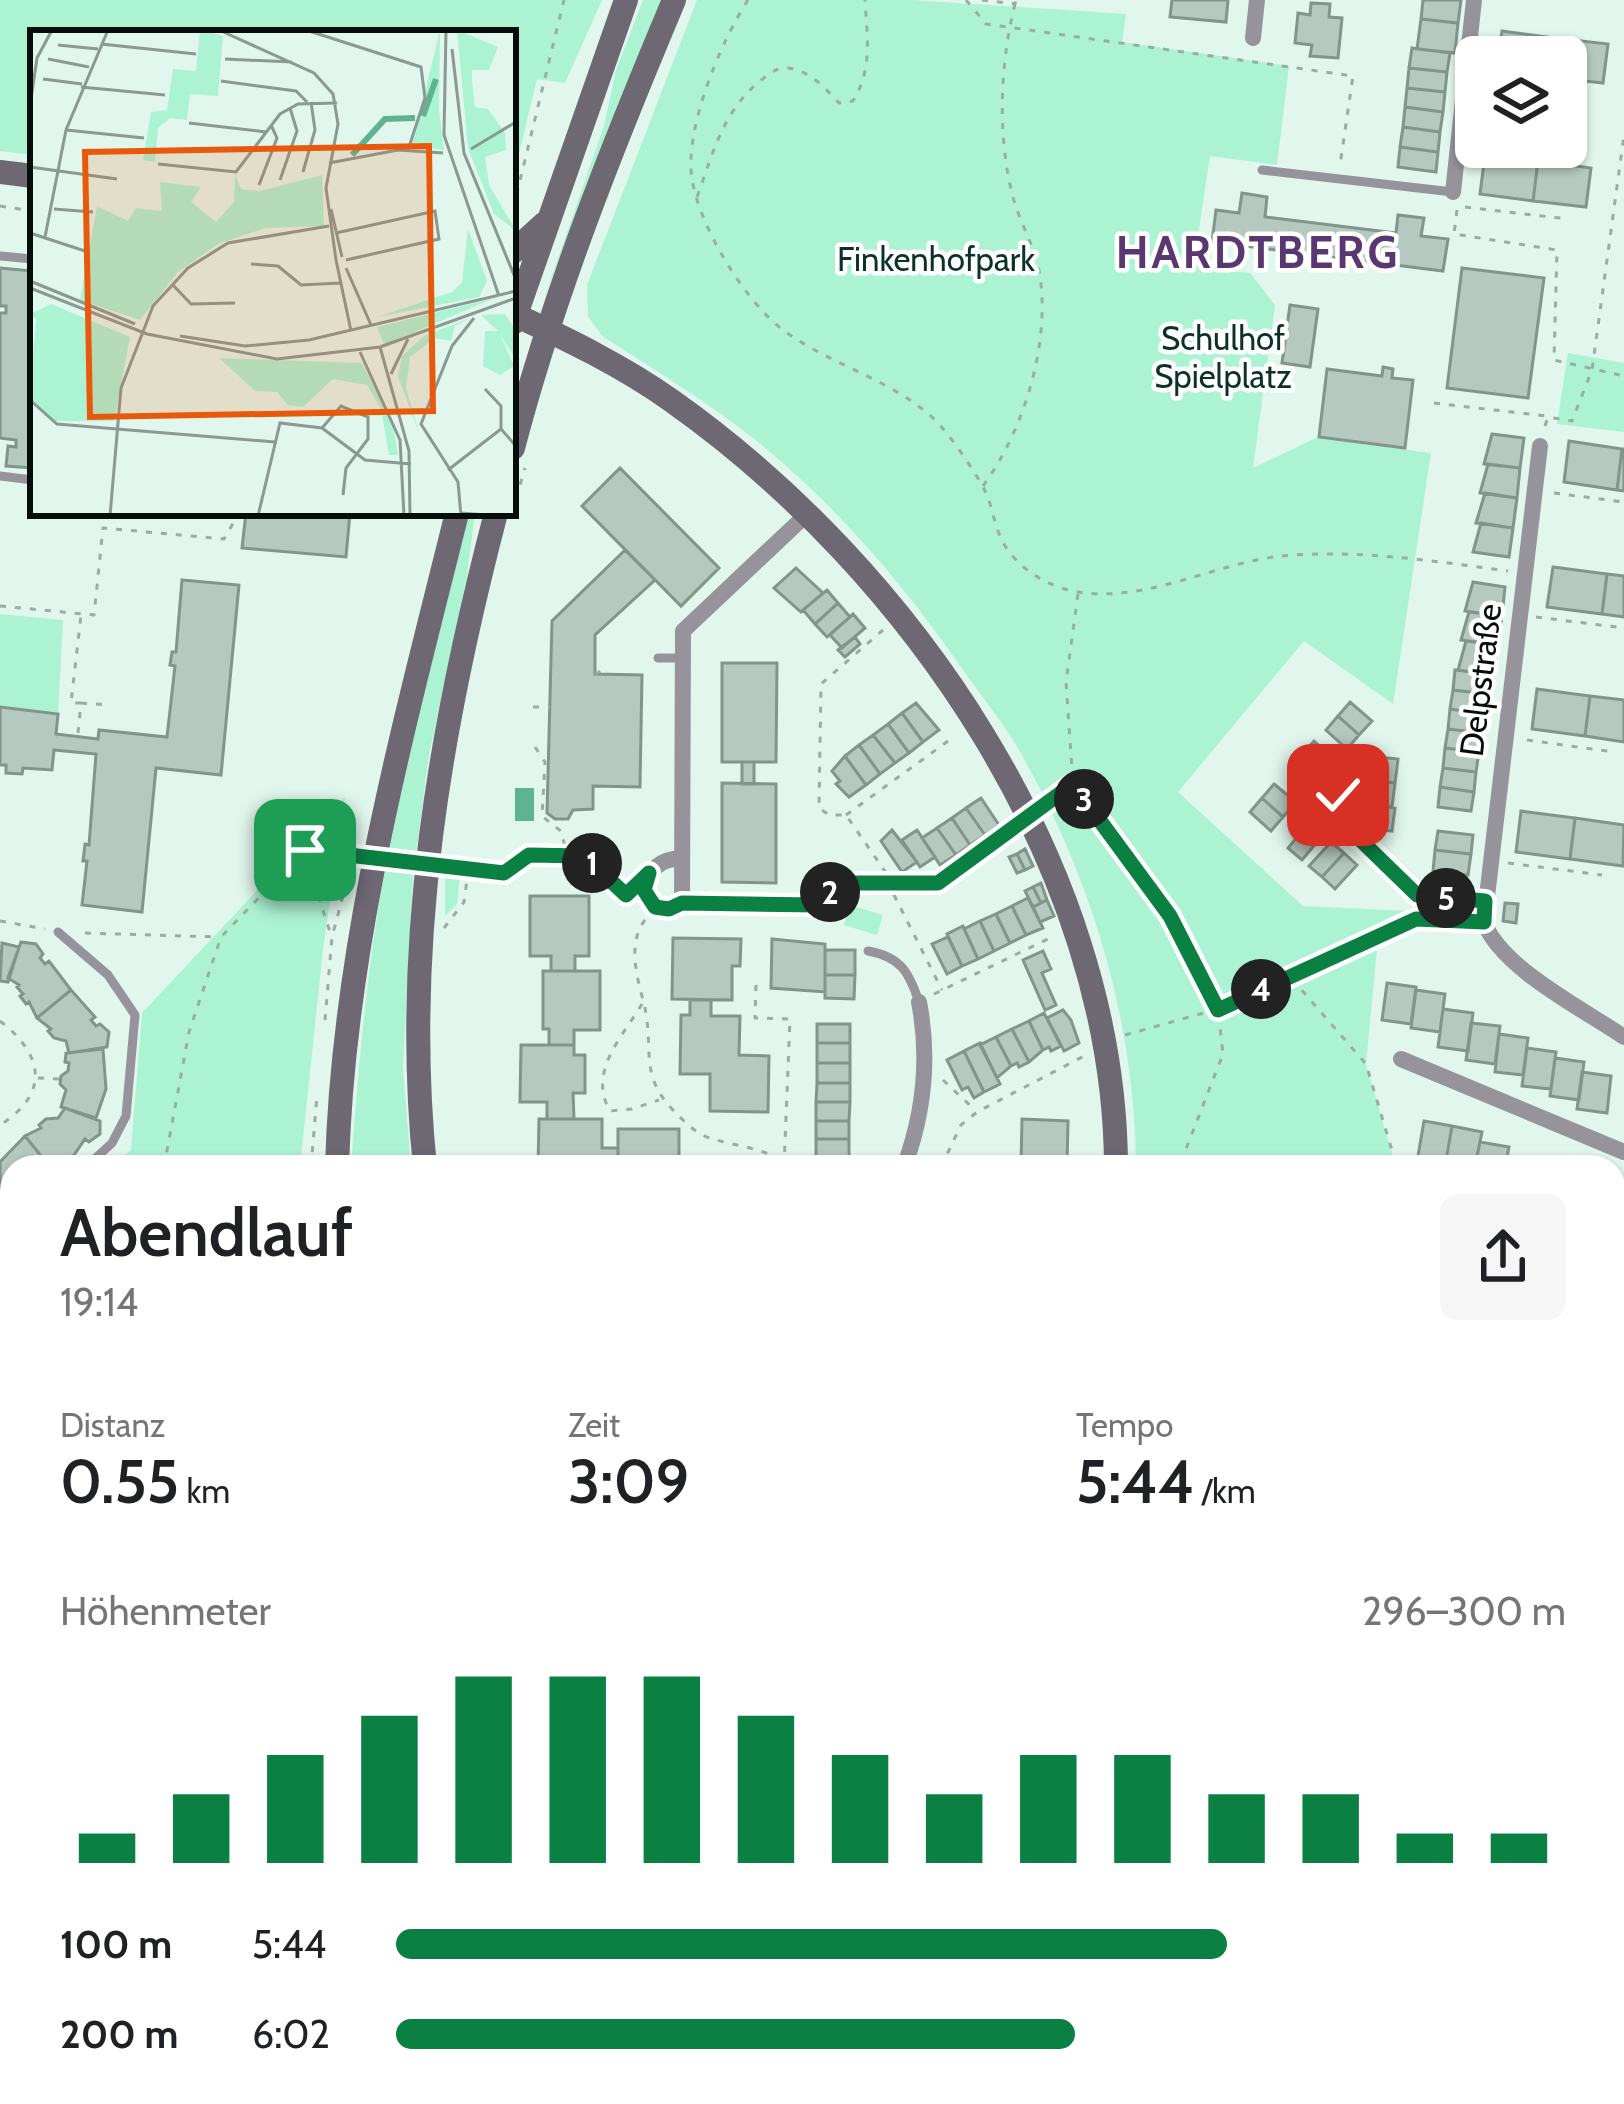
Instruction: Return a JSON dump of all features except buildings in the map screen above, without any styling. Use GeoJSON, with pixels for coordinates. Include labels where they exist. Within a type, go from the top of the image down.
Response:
{"type":"FeatureCollection","features":[{"type":"Feature","properties":{"kind":"main road"},"geometry":{"type":"LineString","coordinates":[[516,311],[626,0]]}},
{"type":"Feature","properties":{"kind":"main road"},"geometry":{"type":"LineString","coordinates":[[516,438],[615,145],[674,0]]}},
{"type":"Feature","properties":{"kind":"main road"},"geometry":{"type":"LineString","coordinates":[[0,172],[30,176]]}},
{"type":"Feature","properties":{"kind":"main road"},"geometry":{"type":"LineString","coordinates":[[516,249],[547,222]]}},
{"type":"Feature","properties":{"kind":"main road"},"geometry":{"type":"LineString","coordinates":[[516,318],[549,331],[671,400],[746,459],[806,515],[898,616],[976,722],[1030,819],[1073,927],[1104,1039],[1115,1155]]}},
{"type":"Feature","properties":{"kind":"main road"},"geometry":{"type":"LineString","coordinates":[[338,1155],[348,1032],[380,838],[456,516]]}},
{"type":"Feature","properties":{"kind":"main road"},"geometry":{"type":"LineString","coordinates":[[424,1155],[417,1057],[418,955],[427,848],[447,722],[495,516]]}},
{"type":"Feature","properties":{"kind":"street"},"geometry":{"type":"LineString","coordinates":[[1253,38],[1257,0]]}},
{"type":"Feature","properties":{"kind":"street"},"geometry":{"type":"LineString","coordinates":[[1453,192],[1474,0]]}},
{"type":"Feature","properties":{"kind":"street","name":"Delpstraße"},"geometry":{"type":"LineString","coordinates":[[1484,922],[1540,446]]}},
{"type":"Feature","properties":{"kind":"street"},"geometry":{"type":"LineString","coordinates":[[682,858],[666,858],[649,873],[644,890],[655,907],[669,909],[682,903],[683,631],[806,515]]}},
{"type":"Feature","properties":{"kind":"street"},"geometry":{"type":"LineString","coordinates":[[1338,795],[1342,822],[1417,895],[1485,901]]}},
{"type":"Feature","properties":{"kind":"street"},"geometry":{"type":"LineString","coordinates":[[1484,922],[1491,942],[1512,960],[1624,1037]]}},
{"type":"Feature","properties":{"kind":"street"},"geometry":{"type":"LineString","coordinates":[[908,1155],[926,1077],[919,1002]]}},
{"type":"Feature","properties":{"kind":"street"},"geometry":{"type":"LineString","coordinates":[[1401,1060],[1624,1152]]}},
{"type":"Feature","properties":{"kind":"lane"},"geometry":{"type":"LineString","coordinates":[[1262,170],[1453,192]]}},
{"type":"Feature","properties":{"kind":"lane"},"geometry":{"type":"LineString","coordinates":[[0,256],[30,259]]}},
{"type":"Feature","properties":{"kind":"lane"},"geometry":{"type":"LineString","coordinates":[[0,476],[30,480]]}},
{"type":"Feature","properties":{"kind":"lane"},"geometry":{"type":"LineString","coordinates":[[658,658],[683,658]]}},
{"type":"Feature","properties":{"kind":"lane"},"geometry":{"type":"LineString","coordinates":[[58,932],[108,975],[135,1015],[125,1116],[112,1143],[99,1155]]}},
{"type":"Feature","properties":{"kind":"lane"},"geometry":{"type":"LineString","coordinates":[[868,951],[893,958],[908,970],[919,1002]]}},
{"type":"Feature","properties":{"kind":"path"},"geometry":{"type":"LineString","coordinates":[[516,197],[565,0]]}},
{"type":"Feature","properties":{"kind":"path"},"geometry":{"type":"LineString","coordinates":[[748,0],[706,91],[691,176],[715,242],[741,283],[777,325],[934,420],[982,486],[1004,544],[1032,576],[1078,592],[1150,590],[1249,561],[1334,554],[1523,573]]}},
{"type":"Feature","properties":{"kind":"path"},"geometry":{"type":"LineString","coordinates":[[697,198],[722,128],[739,98],[774,70],[792,68],[820,82],[839,103],[853,101],[864,84],[868,64],[865,0]]}},
{"type":"Feature","properties":{"kind":"path"},"geometry":{"type":"LineString","coordinates":[[966,0],[986,24],[1353,76],[1338,178]]}},
{"type":"Feature","properties":{"kind":"path"},"geometry":{"type":"LineString","coordinates":[[982,0],[1016,2],[1002,123],[1012,195],[1040,272],[1042,315],[1034,369],[1016,427],[982,486]]}},
{"type":"Feature","properties":{"kind":"path"},"geometry":{"type":"LineString","coordinates":[[1434,403],[1572,421],[1592,370],[1624,135]]}},
{"type":"Feature","properties":{"kind":"path"},"geometry":{"type":"LineString","coordinates":[[0,206],[30,211]]}},
{"type":"Feature","properties":{"kind":"path"},"geometry":{"type":"LineString","coordinates":[[1568,219],[1457,206],[1454,234],[1557,250],[1554,360],[1624,376]]}},
{"type":"Feature","properties":{"kind":"path"},"geometry":{"type":"LineString","coordinates":[[1540,446],[1548,417]]}},
{"type":"Feature","properties":{"kind":"path"},"geometry":{"type":"LineString","coordinates":[[1534,490],[1624,502]]}},
{"type":"Feature","properties":{"kind":"path"},"geometry":{"type":"LineString","coordinates":[[0,606],[94,615],[103,528],[97,516]]}},
{"type":"Feature","properties":{"kind":"path"},"geometry":{"type":"LineString","coordinates":[[103,528],[224,539],[237,516]]}},
{"type":"Feature","properties":{"kind":"path"},"geometry":{"type":"LineString","coordinates":[[1078,592],[1066,682],[1073,784],[1170,916],[1218,1010],[1223,1054],[1184,1155]]}},
{"type":"Feature","properties":{"kind":"path"},"geometry":{"type":"LineString","coordinates":[[81,614],[71,703],[109,705]]}},
{"type":"Feature","properties":{"kind":"path"},"geometry":{"type":"LineString","coordinates":[[1518,615],[1624,628]]}},
{"type":"Feature","properties":{"kind":"path"},"geometry":{"type":"LineString","coordinates":[[898,616],[821,684],[819,808],[829,815],[846,815],[976,722]]}},
{"type":"Feature","properties":{"kind":"path"},"geometry":{"type":"LineString","coordinates":[[595,674],[605,670]]}},
{"type":"Feature","properties":{"kind":"path"},"geometry":{"type":"LineString","coordinates":[[77,733],[81,703]]}},
{"type":"Feature","properties":{"kind":"path"},"geometry":{"type":"LineString","coordinates":[[533,707],[550,707]]}},
{"type":"Feature","properties":{"kind":"path"},"geometry":{"type":"LineString","coordinates":[[1503,737],[1614,752]]}},
{"type":"Feature","properties":{"kind":"path"},"geometry":{"type":"LineString","coordinates":[[535,747],[545,762],[542,816],[562,832],[566,855]]}},
{"type":"Feature","properties":{"kind":"path"},"geometry":{"type":"LineString","coordinates":[[682,903],[818,905],[839,883],[938,883],[1073,784]]}},
{"type":"Feature","properties":{"kind":"path"},"geometry":{"type":"LineString","coordinates":[[846,815],[893,883],[894,895],[942,990],[1073,927]]}},
{"type":"Feature","properties":{"kind":"path"},"geometry":{"type":"LineString","coordinates":[[166,1155],[189,1032],[221,937],[305,850],[504,873],[529,855],[584,856],[626,895],[649,873]]}},
{"type":"Feature","properties":{"kind":"path"},"geometry":{"type":"LineString","coordinates":[[296,857],[316,892],[332,937],[325,1024]]}},
{"type":"Feature","properties":{"kind":"path"},"geometry":{"type":"LineString","coordinates":[[1490,860],[1602,875]]}},
{"type":"Feature","properties":{"kind":"path"},"geometry":{"type":"LineString","coordinates":[[443,929],[464,902],[468,869]]}},
{"type":"Feature","properties":{"kind":"path"},"geometry":{"type":"LineString","coordinates":[[273,883],[316,892]]}},
{"type":"Feature","properties":{"kind":"path"},"geometry":{"type":"LineString","coordinates":[[655,907],[636,932],[636,983],[660,1099],[705,1138],[773,1155]]}},
{"type":"Feature","properties":{"kind":"path"},"geometry":{"type":"LineString","coordinates":[[947,1155],[962,1125],[976,1112],[1093,1052],[1104,1039],[1218,1010],[1416,919],[1484,922]]}},
{"type":"Feature","properties":{"kind":"path"},"geometry":{"type":"LineString","coordinates":[[0,921],[58,932],[221,937]]}},
{"type":"Feature","properties":{"kind":"path"},"geometry":{"type":"LineString","coordinates":[[1289,976],[1366,1064],[1393,1155]]}},
{"type":"Feature","properties":{"kind":"path"},"geometry":{"type":"LineString","coordinates":[[756,985],[755,1018],[790,1019],[784,1155]]}},
{"type":"Feature","properties":{"kind":"path"},"geometry":{"type":"LineString","coordinates":[[643,1002],[612,1049],[602,1078],[605,1104],[610,1111],[660,1099]]}},
{"type":"Feature","properties":{"kind":"path"},"geometry":{"type":"LineString","coordinates":[[0,1021],[20,1036],[34,1056],[36,1078],[29,1098],[0,1125]]}},
{"type":"Feature","properties":{"kind":"path"},"geometry":{"type":"LineString","coordinates":[[36,1078],[61,1079]]}},
{"type":"Feature","properties":{"kind":"path"},"geometry":{"type":"LineString","coordinates":[[942,1080],[976,1112]]}},
{"type":"Feature","properties":{"kind":"path"},"geometry":{"type":"LineString","coordinates":[[312,1155],[318,1089]]}},
{"type":"Feature","properties":{"kind":"green space"},"geometry":{"type":"Polygon","coordinates":[[[0,0],[602,0],[565,83],[537,79],[516,166],[516,30],[30,30],[30,155],[0,151],[0,0]]]}},
{"type":"Feature","properties":{"kind":"green space"},"geometry":{"type":"Polygon","coordinates":[[[643,0],[661,0],[545,296],[604,126],[616,70],[643,0]]]}},
{"type":"Feature","properties":{"kind":"green space","name":"Finkenhofpark"},"geometry":{"type":"Polygon","coordinates":[[[697,0],[912,0],[1126,14],[1122,42],[1289,66],[1277,165],[1210,156],[1195,255],[1209,269],[1250,273],[1275,305],[1253,468],[1316,438],[1431,453],[1393,704],[1304,641],[1178,792],[1303,906],[1470,914],[1468,930],[1418,928],[1377,949],[1366,1064],[1393,1155],[1136,1155],[1128,1060],[1105,955],[1070,854],[1009,734],[915,604],[865,545],[811,489],[735,424],[602,336],[588,316],[587,285],[697,0]]]}},
{"type":"Feature","properties":{"kind":"green space"},"geometry":{"type":"Polygon","coordinates":[[[1568,353],[1624,363],[1624,432],[1557,424],[1568,353]]]}},
{"type":"Feature","properties":{"kind":"green space"},"geometry":{"type":"Polygon","coordinates":[[[466,516],[475,516],[467,576],[429,755],[413,877],[403,1068],[410,1155],[352,1155],[373,946],[412,738],[466,516]]]}},
{"type":"Feature","properties":{"kind":"green space"},"geometry":{"type":"Polygon","coordinates":[[[0,614],[63,620],[58,714],[0,707],[0,614]]]}},
{"type":"Feature","properties":{"kind":"green space"},"geometry":{"type":"Polygon","coordinates":[[[345,797],[301,1155],[125,1155],[131,1150],[142,1013],[345,797]]]}},
{"type":"Feature","properties":{"kind":"green space"},"geometry":{"type":"Polygon","coordinates":[[[445,870],[460,875],[457,904],[445,916],[445,870]]]}},
{"type":"Feature","properties":{"kind":"green space"},"geometry":{"type":"Polygon","coordinates":[[[850,905],[883,915],[877,935],[844,925],[850,905]]]}},
{"type":"Feature","properties":{"kind":"shaded area"},"geometry":{"type":"Polygon","coordinates":[[[515,788],[534,788],[534,821],[515,821],[515,788]]]}},
{"type":"Feature","properties":{"kind":"district","name":"HARDTBERG"},"geometry":{"type":"Point","coordinates":[1258,252]}},
{"type":"Feature","properties":{"kind":"route"},"geometry":{"type":"LineString","coordinates":[[305,850],[504,873],[529,855],[584,856],[626,895],[649,873],[644,890],[655,907],[669,909],[682,903],[818,905],[839,883],[938,883],[1073,784],[1170,916],[1218,1010],[1416,919],[1484,922],[1485,901],[1417,895],[1390,872],[1342,822],[1338,795]]}},
{"type":"Feature","properties":{"kind":"park label","name":"Schulhof Spielplatz"},"geometry":{"type":"Point","coordinates":[1223,357]}}]}
